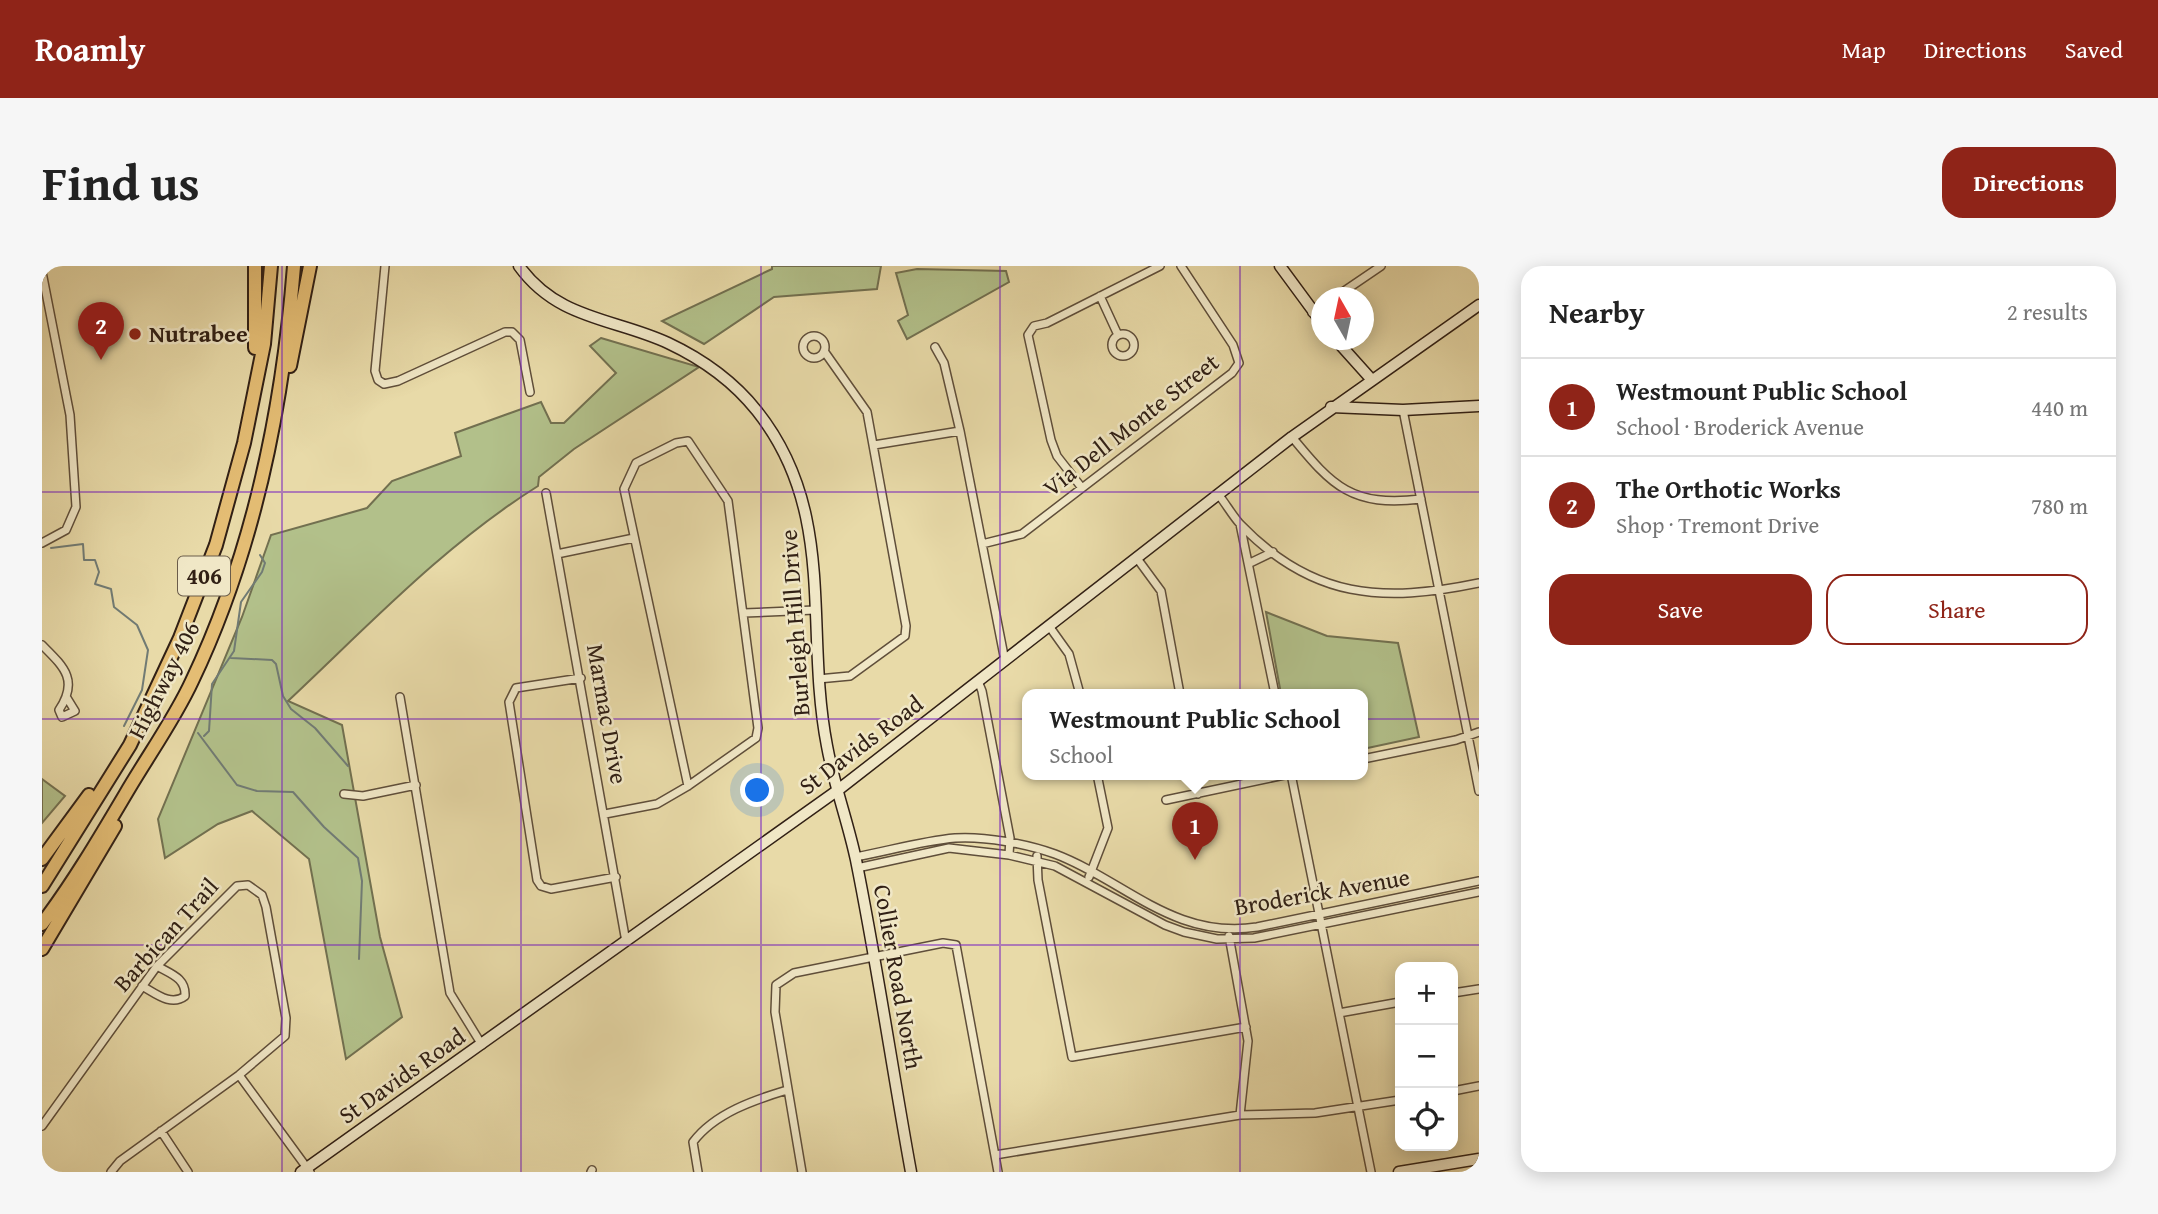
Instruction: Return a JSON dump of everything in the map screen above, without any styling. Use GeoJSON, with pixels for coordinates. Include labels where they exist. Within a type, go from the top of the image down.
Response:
{"type":"FeatureCollection","features":[{"type":"Feature","properties":{"kind":"highway"},"geometry":{"type":"LineString","coordinates":[[244,443],[256,333],[255,266]]}},
{"type":"Feature","properties":{"kind":"highway","name":"Highway 406"},"geometry":{"type":"LineString","coordinates":[[42,886],[130,745],[180,638],[216,545],[244,443],[264,344],[271,266]]}},
{"type":"Feature","properties":{"kind":"highway","name":"Highway 406"},"geometry":{"type":"LineString","coordinates":[[42,924],[70,886],[191,683],[214,632],[267,462],[280,391],[294,266]]}},
{"type":"Feature","properties":{"kind":"highway"},"geometry":{"type":"LineString","coordinates":[[267,462],[303,313],[310,266]]}},
{"type":"Feature","properties":{"kind":"highway"},"geometry":{"type":"LineString","coordinates":[[42,949],[93,867],[191,683]]}},
{"type":"Feature","properties":{"kind":"highway"},"geometry":{"type":"LineString","coordinates":[[42,859],[83,804],[148,703]]}},
{"type":"Feature","properties":{"kind":"main road","name":"Burleigh Hill Drive"},"geometry":{"type":"LineString","coordinates":[[519,266],[536,286],[571,310],[659,339],[693,356],[737,389],[775,435],[801,489],[812,542],[818,679],[827,744],[838,790]]}},
{"type":"Feature","properties":{"kind":"main road"},"geometry":{"type":"LineString","coordinates":[[1280,266],[1311,302]]}},
{"type":"Feature","properties":{"kind":"main road","name":"St Davids Road"},"geometry":{"type":"LineString","coordinates":[[306,1171],[838,790],[1331,407],[1479,305]]}},
{"type":"Feature","properties":{"kind":"main road"},"geometry":{"type":"LineString","coordinates":[[1345,350],[1371,379]]}},
{"type":"Feature","properties":{"kind":"main road"},"geometry":{"type":"LineString","coordinates":[[1331,407],[1403,410],[1479,406]]}},
{"type":"Feature","properties":{"kind":"main road","name":"Collier Road North"},"geometry":{"type":"LineString","coordinates":[[838,790],[856,863],[911,1172]]}},
{"type":"Feature","properties":{"kind":"main road"},"geometry":{"type":"LineString","coordinates":[[1399,1172],[1447,1168],[1479,1159]]}},
{"type":"Feature","properties":{"kind":"street"},"geometry":{"type":"LineString","coordinates":[[385,266],[375,371],[378,380],[384,384],[398,381],[505,332],[516,333],[530,392]]}},
{"type":"Feature","properties":{"kind":"street"},"geometry":{"type":"LineString","coordinates":[[1082,488],[1057,456],[1051,440],[1028,335],[1034,327],[1160,266]]}},
{"type":"Feature","properties":{"kind":"street","name":"Via Dell Monte Street"},"geometry":{"type":"LineString","coordinates":[[982,544],[1022,534],[1232,373],[1239,363],[1233,345],[1181,266]]}},
{"type":"Feature","properties":{"kind":"street"},"geometry":{"type":"LineString","coordinates":[[1350,287],[1381,266]]}},
{"type":"Feature","properties":{"kind":"street"},"geometry":{"type":"LineString","coordinates":[[42,272],[70,415],[76,508],[66,530],[42,544]]}},
{"type":"Feature","properties":{"kind":"street"},"geometry":{"type":"LineString","coordinates":[[1101,296],[1118,335]]}},
{"type":"Feature","properties":{"kind":"street"},"geometry":{"type":"LineString","coordinates":[[935,347],[944,363],[960,430],[1004,661]]}},
{"type":"Feature","properties":{"kind":"street"},"geometry":{"type":"LineString","coordinates":[[818,679],[850,676],[905,636],[906,626],[866,409],[824,351]]}},
{"type":"Feature","properties":{"kind":"street"},"geometry":{"type":"LineString","coordinates":[[1403,410],[1479,791]]}},
{"type":"Feature","properties":{"kind":"street"},"geometry":{"type":"LineString","coordinates":[[874,445],[960,430]]}},
{"type":"Feature","properties":{"kind":"street"},"geometry":{"type":"LineString","coordinates":[[1292,437],[1322,473],[1344,489],[1382,501],[1421,499]]}},
{"type":"Feature","properties":{"kind":"street"},"geometry":{"type":"LineString","coordinates":[[605,814],[657,804],[688,786],[757,737],[744,613],[728,501],[688,441],[676,443],[636,463],[633,472],[626,479],[624,489],[688,786]]}},
{"type":"Feature","properties":{"kind":"street","name":"Marmac Drive"},"geometry":{"type":"LineString","coordinates":[[546,493],[626,942]]}},
{"type":"Feature","properties":{"kind":"street"},"geometry":{"type":"LineString","coordinates":[[1218,494],[1239,524],[1273,552],[1309,575],[1353,591],[1400,596],[1440,592],[1479,583]]}},
{"type":"Feature","properties":{"kind":"street"},"geometry":{"type":"LineString","coordinates":[[1239,524],[1250,563],[1274,689]]}},
{"type":"Feature","properties":{"kind":"street"},"geometry":{"type":"LineString","coordinates":[[557,554],[634,538]]}},
{"type":"Feature","properties":{"kind":"street"},"geometry":{"type":"LineString","coordinates":[[1250,563],[1273,552]]}},
{"type":"Feature","properties":{"kind":"street"},"geometry":{"type":"LineString","coordinates":[[1136,557],[1161,591],[1179,689]]}},
{"type":"Feature","properties":{"kind":"street"},"geometry":{"type":"LineString","coordinates":[[744,613],[815,610]]}},
{"type":"Feature","properties":{"kind":"street"},"geometry":{"type":"LineString","coordinates":[[1049,626],[1069,654],[1079,689]]}},
{"type":"Feature","properties":{"kind":"street"},"geometry":{"type":"LineString","coordinates":[[42,645],[64,666],[69,681],[67,698]]}},
{"type":"Feature","properties":{"kind":"street"},"geometry":{"type":"LineString","coordinates":[[581,678],[516,688],[509,702],[537,880],[541,886],[551,889],[616,877]]}},
{"type":"Feature","properties":{"kind":"street"},"geometry":{"type":"LineString","coordinates":[[978,681],[1010,844],[1009,855]]}},
{"type":"Feature","properties":{"kind":"street"},"geometry":{"type":"LineString","coordinates":[[400,697],[450,993],[482,1045]]}},
{"type":"Feature","properties":{"kind":"street"},"geometry":{"type":"LineString","coordinates":[[1368,758],[1479,732]]}},
{"type":"Feature","properties":{"kind":"street"},"geometry":{"type":"LineString","coordinates":[[1086,883],[1108,828],[1098,780]]}},
{"type":"Feature","properties":{"kind":"street"},"geometry":{"type":"LineString","coordinates":[[1196,780],[1198,794]]}},
{"type":"Feature","properties":{"kind":"street"},"geometry":{"type":"LineString","coordinates":[[1166,800],[1262,780]]}},
{"type":"Feature","properties":{"kind":"street"},"geometry":{"type":"LineString","coordinates":[[1291,780],[1371,1172]]}},
{"type":"Feature","properties":{"kind":"street"},"geometry":{"type":"LineString","coordinates":[[344,794],[363,796],[416,785]]}},
{"type":"Feature","properties":{"kind":"street","name":"Broderick Avenue"},"geometry":{"type":"LineString","coordinates":[[856,863],[955,838],[1010,844],[1053,853],[1176,918],[1227,929],[1256,927],[1479,881]]}},
{"type":"Feature","properties":{"kind":"street","name":"Broderick Avenue"},"geometry":{"type":"LineString","coordinates":[[856,863],[949,848],[1036,860],[1055,866],[1165,925],[1203,937],[1229,939],[1255,938],[1479,892]]}},
{"type":"Feature","properties":{"kind":"street"},"geometry":{"type":"LineString","coordinates":[[1038,850],[1036,860],[1072,1057],[1247,1027]]}},
{"type":"Feature","properties":{"kind":"street","name":"Barbican Trail"},"geometry":{"type":"LineString","coordinates":[[42,1126],[157,966],[237,886],[248,885],[262,895],[286,1018],[285,1036],[239,1076],[120,1161],[111,1172]]}},
{"type":"Feature","properties":{"kind":"street"},"geometry":{"type":"LineString","coordinates":[[1227,929],[1247,1027],[1249,1051],[1240,1115]]}},
{"type":"Feature","properties":{"kind":"street"},"geometry":{"type":"LineString","coordinates":[[802,1172],[775,1012],[776,985],[794,973],[943,943],[956,944],[998,1172]]}},
{"type":"Feature","properties":{"kind":"street"},"geometry":{"type":"LineString","coordinates":[[142,986],[170,1001],[179,1001],[184,996],[185,987],[180,979],[157,966]]}},
{"type":"Feature","properties":{"kind":"street"},"geometry":{"type":"LineString","coordinates":[[1458,992],[1479,989]]}},
{"type":"Feature","properties":{"kind":"street"},"geometry":{"type":"LineString","coordinates":[[1339,1013],[1395,1003]]}},
{"type":"Feature","properties":{"kind":"street"},"geometry":{"type":"LineString","coordinates":[[239,1076],[306,1171]]}},
{"type":"Feature","properties":{"kind":"street"},"geometry":{"type":"LineString","coordinates":[[1458,1090],[1479,1086]]}},
{"type":"Feature","properties":{"kind":"street"},"geometry":{"type":"LineString","coordinates":[[698,1172],[693,1142],[699,1134],[744,1104],[787,1090]]}},
{"type":"Feature","properties":{"kind":"street"},"geometry":{"type":"LineString","coordinates":[[995,1155],[1240,1115],[1315,1112],[1395,1101]]}},
{"type":"Feature","properties":{"kind":"street"},"geometry":{"type":"LineString","coordinates":[[161,1131],[188,1172]]}},
{"type":"Feature","properties":{"kind":"green space"},"geometry":{"type":"Polygon","coordinates":[[[772,266],[881,266],[877,289],[774,297],[704,344],[662,321],[772,269],[772,266]]]}},
{"type":"Feature","properties":{"kind":"green space"},"geometry":{"type":"Polygon","coordinates":[[[917,269],[1006,271],[1009,282],[907,339],[898,321],[908,315],[896,273],[917,269]]]}},
{"type":"Feature","properties":{"kind":"green space"},"geometry":{"type":"Polygon","coordinates":[[[601,338],[699,367],[574,449],[539,477],[538,486],[439,560],[288,701],[342,725],[380,937],[402,1017],[346,1059],[309,859],[252,811],[218,824],[165,858],[158,819],[242,617],[271,535],[367,508],[392,481],[461,456],[455,433],[541,402],[551,423],[564,423],[616,373],[590,346],[601,338]]]}},
{"type":"Feature","properties":{"kind":"green space"},"geometry":{"type":"Polygon","coordinates":[[[1266,612],[1327,636],[1398,643],[1419,737],[1368,748],[1368,689],[1280,689],[1266,612]]]}},
{"type":"Feature","properties":{"kind":"green space"},"geometry":{"type":"Polygon","coordinates":[[[42,779],[65,796],[42,823],[42,779]]]}},
{"type":"Feature","properties":{"kind":"waterway"},"geometry":{"type":"LineString","coordinates":[[51,548],[83,544],[84,560],[95,560],[99,572],[95,584],[111,589],[114,607],[137,625],[148,650],[142,690],[124,726]]}},
{"type":"Feature","properties":{"kind":"waterway"},"geometry":{"type":"LineString","coordinates":[[204,736],[209,731],[212,684],[234,651],[241,602],[262,572],[265,563],[260,555]]}},
{"type":"Feature","properties":{"kind":"waterway"},"geometry":{"type":"LineString","coordinates":[[231,658],[272,660],[276,664],[283,696],[291,709],[315,728],[348,766]]}},
{"type":"Feature","properties":{"kind":"waterway"},"geometry":{"type":"LineString","coordinates":[[198,733],[237,785],[257,791],[293,792],[324,827],[358,858],[362,881],[359,959]]}},
{"type":"Feature","properties":{"kind":"place","name":"Nutrabee"},"geometry":{"type":"Point","coordinates":[135,334]}},
{"type":"Feature","properties":{"kind":"place","name":"The Orthotic Works"},"geometry":{"type":"Point","coordinates":[101,360]}},
{"type":"Feature","properties":{"kind":"place","name":"Westmount Public School"},"geometry":{"type":"Point","coordinates":[1195,860]}}]}
